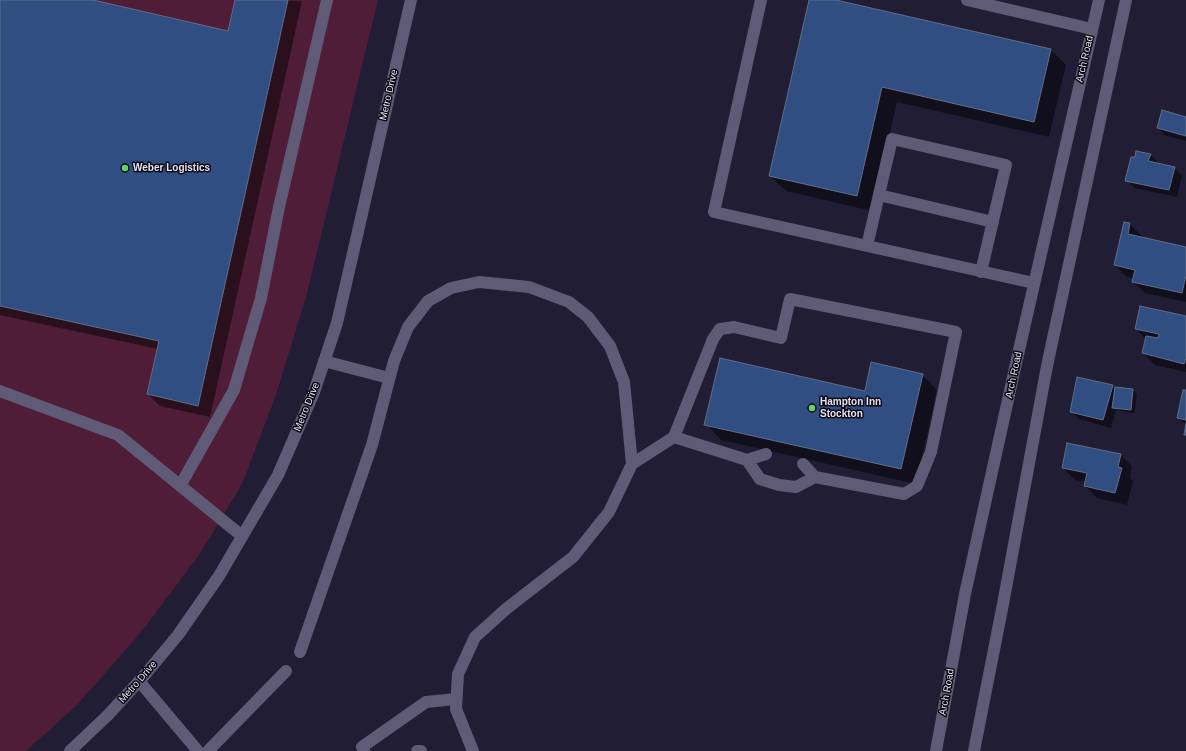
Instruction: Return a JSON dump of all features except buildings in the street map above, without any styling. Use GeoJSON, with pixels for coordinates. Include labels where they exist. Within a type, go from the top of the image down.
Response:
{"type":"FeatureCollection","features":[{"type":"Feature","properties":{"kind":"street"},"geometry":{"type":"LineString","coordinates":[[180,486],[234,390],[261,298],[280,199],[327,0]]}},
{"type":"Feature","properties":{"kind":"street","name":"Metro Drive"},"geometry":{"type":"LineString","coordinates":[[70,751],[108,715],[178,635],[219,576],[278,475],[314,392],[339,315],[411,0]]}},
{"type":"Feature","properties":{"kind":"street"},"geometry":{"type":"LineString","coordinates":[[761,0],[714,212],[1034,283]]}},
{"type":"Feature","properties":{"kind":"street"},"geometry":{"type":"LineString","coordinates":[[967,0],[1092,29]]}},
{"type":"Feature","properties":{"kind":"street","name":"Arch Road"},"geometry":{"type":"LineString","coordinates":[[936,751],[966,594],[1034,283],[1099,0]]}},
{"type":"Feature","properties":{"kind":"street"},"geometry":{"type":"LineString","coordinates":[[974,751],[1047,366],[1126,0]]}},
{"type":"Feature","properties":{"kind":"street"},"geometry":{"type":"LineString","coordinates":[[867,246],[892,139],[1006,165],[981,272]]}},
{"type":"Feature","properties":{"kind":"street"},"geometry":{"type":"LineString","coordinates":[[879,195],[992,222]]}},
{"type":"Feature","properties":{"kind":"street"},"geometry":{"type":"LineString","coordinates":[[300,652],[372,445],[394,361],[408,327],[428,301],[451,288],[479,282],[529,288],[569,302],[588,317],[610,346],[624,382],[632,464],[609,512],[573,557],[506,609],[475,637],[458,674],[456,699],[456,710],[473,751]]}},
{"type":"Feature","properties":{"kind":"street"},"geometry":{"type":"LineString","coordinates":[[632,464],[674,437],[713,339],[720,329],[734,327],[781,338],[790,299],[956,332],[931,452],[917,486],[904,494],[815,477],[803,464]]}},
{"type":"Feature","properties":{"kind":"street"},"geometry":{"type":"LineString","coordinates":[[324,361],[389,378]]}},
{"type":"Feature","properties":{"kind":"street"},"geometry":{"type":"LineString","coordinates":[[0,391],[118,435],[242,536]]}},
{"type":"Feature","properties":{"kind":"street"},"geometry":{"type":"LineString","coordinates":[[674,437],[747,460],[766,454]]}},
{"type":"Feature","properties":{"kind":"street"},"geometry":{"type":"LineString","coordinates":[[747,460],[760,479],[779,485],[796,487],[815,477]]}},
{"type":"Feature","properties":{"kind":"street"},"geometry":{"type":"LineString","coordinates":[[208,751],[286,671]]}},
{"type":"Feature","properties":{"kind":"street"},"geometry":{"type":"LineString","coordinates":[[139,681],[198,751]]}},
{"type":"Feature","properties":{"kind":"street"},"geometry":{"type":"LineString","coordinates":[[364,751],[362,747],[426,702],[456,699]]}},
{"type":"Feature","properties":{"kind":"street"},"geometry":{"type":"LineString","coordinates":[[416,751],[421,751]]}},
{"type":"Feature","properties":{"kind":"shaded area"},"geometry":{"type":"Polygon","coordinates":[[[0,0],[378,0],[306,297],[276,395],[242,484],[199,555],[142,631],[77,705],[26,751],[0,751],[0,0]]]}},
{"type":"Feature","properties":{"kind":"place","name":"Weber Logistics"},"geometry":{"type":"Point","coordinates":[125,168]}},
{"type":"Feature","properties":{"kind":"place","name":"Hampton Inn Stockton"},"geometry":{"type":"Point","coordinates":[812,408]}}]}
